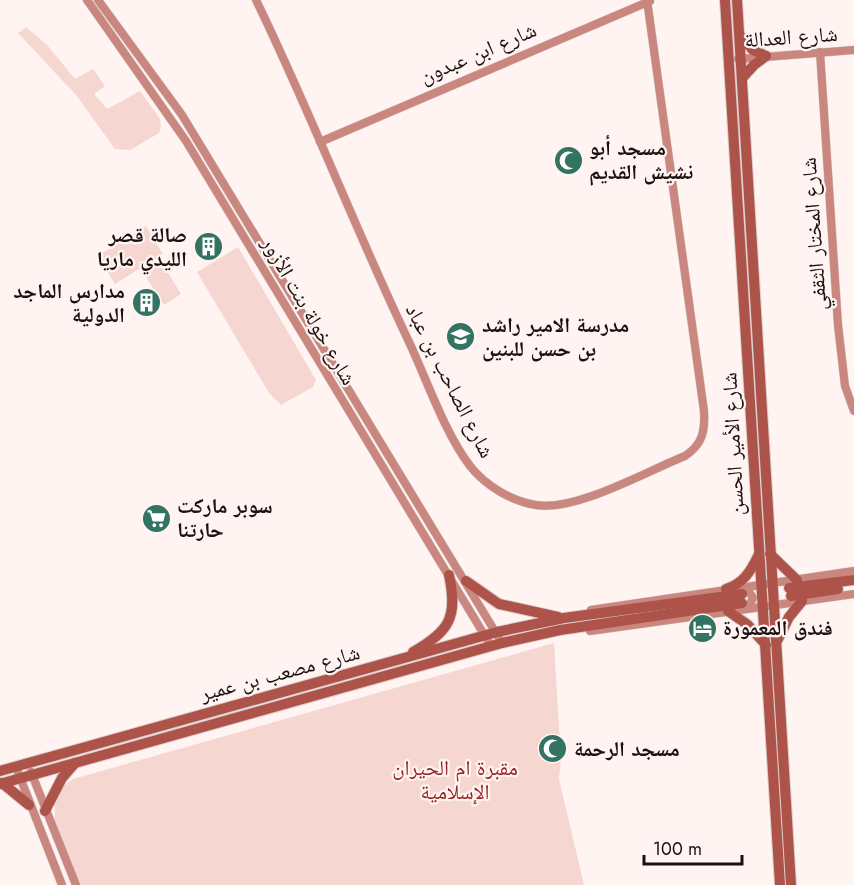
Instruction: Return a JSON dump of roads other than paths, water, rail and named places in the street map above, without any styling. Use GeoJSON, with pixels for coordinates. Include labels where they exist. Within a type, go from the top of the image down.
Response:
{"type":"FeatureCollection","features":[{"type":"Feature","properties":{"kind":"highway","name":"شارع الأمير الحسن"},"geometry":{"type":"LineString","coordinates":[[725,0],[767,604],[791,885]]}},
{"type":"Feature","properties":{"kind":"highway","name":"شارع الأمير الحسن"},"geometry":{"type":"LineString","coordinates":[[737,0],[743,77],[764,555]]}},
{"type":"Feature","properties":{"kind":"highway"},"geometry":{"type":"LineString","coordinates":[[741,37],[753,50],[766,56],[743,77]]}},
{"type":"Feature","properties":{"kind":"highway"},"geometry":{"type":"LineString","coordinates":[[726,589],[736,586],[745,578],[764,555],[790,589]]}},
{"type":"Feature","properties":{"kind":"highway"},"geometry":{"type":"LineString","coordinates":[[397,662],[429,643],[451,619],[454,598],[449,575]]}},
{"type":"Feature","properties":{"kind":"highway"},"geometry":{"type":"LineString","coordinates":[[790,589],[854,580]]}},
{"type":"Feature","properties":{"kind":"highway"},"geometry":{"type":"LineString","coordinates":[[466,581],[499,604],[568,622]]}},
{"type":"Feature","properties":{"kind":"highway"},"geometry":{"type":"LineString","coordinates":[[790,589],[854,587]]}},
{"type":"Feature","properties":{"kind":"highway","name":"شارع مصعب بن عمير"},"geometry":{"type":"LineString","coordinates":[[1,783],[20,778],[30,770],[492,634],[745,598]]}},
{"type":"Feature","properties":{"kind":"highway"},"geometry":{"type":"LineString","coordinates":[[728,611],[771,645],[802,601]]}},
{"type":"Feature","properties":{"kind":"highway","name":"شارع مصعب بن عمير"},"geometry":{"type":"LineString","coordinates":[[0,771],[16,767],[30,770],[75,763],[568,622]]}},
{"type":"Feature","properties":{"kind":"highway","name":"شارع الأمير الحسن"},"geometry":{"type":"LineString","coordinates":[[771,645],[780,885]]}},
{"type":"Feature","properties":{"kind":"highway"},"geometry":{"type":"LineString","coordinates":[[45,811],[54,791],[75,763]]}},
{"type":"Feature","properties":{"kind":"highway"},"geometry":{"type":"LineString","coordinates":[[1,783],[29,805]]}},
{"type":"Feature","properties":{"kind":"street","name":"شارع خولة بنت الأزور"},"geometry":{"type":"LineString","coordinates":[[87,0],[168,113],[449,575],[492,634]]}},
{"type":"Feature","properties":{"kind":"street","name":"شارع خولة بنت الأزور"},"geometry":{"type":"LineString","coordinates":[[98,0],[182,115],[381,446],[466,581],[497,644]]}},
{"type":"Feature","properties":{"kind":"street","name":"شارع الصاحب بن عباد"},"geometry":{"type":"LineString","coordinates":[[256,0],[446,421],[470,466],[481,477],[516,500],[537,506],[572,503],[685,456],[701,441],[704,411],[649,1]]}},
{"type":"Feature","properties":{"kind":"street","name":"شارع ابن عبدون"},"geometry":{"type":"LineString","coordinates":[[320,142],[649,1]]}},
{"type":"Feature","properties":{"kind":"street","name":"شارع العدالة"},"geometry":{"type":"LineString","coordinates":[[730,59],[854,50]]}},
{"type":"Feature","properties":{"kind":"street","name":"شارع المختار الثقفي"},"geometry":{"type":"LineString","coordinates":[[820,52],[838,325],[845,386],[854,411]]}},
{"type":"Feature","properties":{"kind":"street"},"geometry":{"type":"LineString","coordinates":[[267,273],[276,269]]}},
{"type":"Feature","properties":{"kind":"street"},"geometry":{"type":"LineString","coordinates":[[854,571],[790,589],[802,601],[854,594]]}},
{"type":"Feature","properties":{"kind":"street","name":"شارع مصعب بن عمير"},"geometry":{"type":"LineString","coordinates":[[568,622],[597,630],[728,611],[766,585],[790,589]]}},
{"type":"Feature","properties":{"kind":"street","name":"شارع مصعب بن عمير"},"geometry":{"type":"LineString","coordinates":[[568,622],[603,607],[726,589],[745,598],[767,604],[790,589]]}},
{"type":"Feature","properties":{"kind":"street"},"geometry":{"type":"LineString","coordinates":[[16,767],[62,885]]}},
{"type":"Feature","properties":{"kind":"street"},"geometry":{"type":"LineString","coordinates":[[30,770],[76,885]]}},
{"type":"Feature","properties":{"kind":"place","name":"مسجد أبو نشيش القديم"},"geometry":{"type":"Point","coordinates":[568,160]}},
{"type":"Feature","properties":{"kind":"place","name":"صالة قصر الليدي ماريا"},"geometry":{"type":"Point","coordinates":[208,247]}},
{"type":"Feature","properties":{"kind":"place","name":"مدارس الماجد الدولية"},"geometry":{"type":"Point","coordinates":[146,303]}},
{"type":"Feature","properties":{"kind":"place","name":"مدرسة الامير راشد بن حسن للبنين"},"geometry":{"type":"Point","coordinates":[461,337]}},
{"type":"Feature","properties":{"kind":"place","name":"سوبر ماركت حارتنا"},"geometry":{"type":"Point","coordinates":[156,518]}},
{"type":"Feature","properties":{"kind":"place","name":"فندق المعمورة"},"geometry":{"type":"Point","coordinates":[702,628]}},
{"type":"Feature","properties":{"kind":"place","name":"مسجد الرحمة"},"geometry":{"type":"Point","coordinates":[553,749]}},
{"type":"Feature","properties":{"kind":"park label","name":"مقبرة ام الحيران الإسلامية"},"geometry":{"type":"Point","coordinates":[455,780]}}]}
